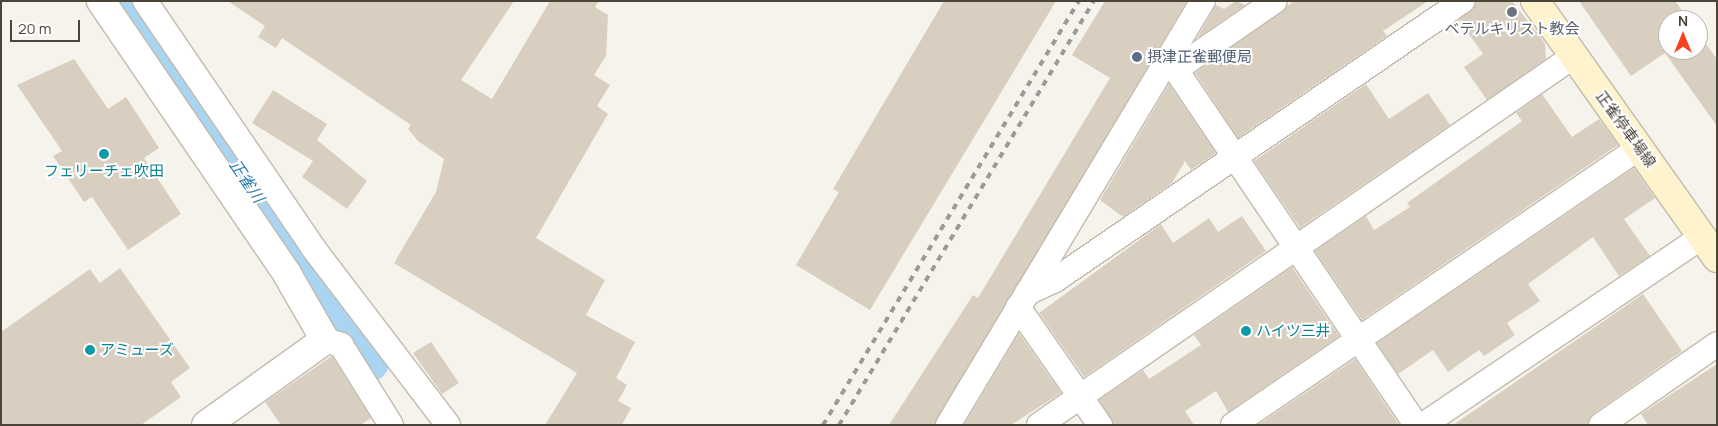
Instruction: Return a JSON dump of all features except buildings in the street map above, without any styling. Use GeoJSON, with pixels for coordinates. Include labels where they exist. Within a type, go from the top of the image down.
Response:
{"type":"FeatureCollection","features":[{"type":"Feature","properties":{"kind":"main road","name":"正雀停車場線"},"geometry":{"type":"LineString","coordinates":[[1535,1],[1709,247]]}},
{"type":"Feature","properties":{"kind":"street"},"geometry":{"type":"LineString","coordinates":[[101,1],[287,274],[445,421]]}},
{"type":"Feature","properties":{"kind":"street"},"geometry":{"type":"LineString","coordinates":[[145,1],[346,329],[341,345],[391,425]]}},
{"type":"Feature","properties":{"kind":"street"},"geometry":{"type":"LineString","coordinates":[[948,425],[1203,1]]}},
{"type":"Feature","properties":{"kind":"street"},"geometry":{"type":"LineString","coordinates":[[1166,62],[1186,63],[1275,1]]}},
{"type":"Feature","properties":{"kind":"street"},"geometry":{"type":"LineString","coordinates":[[1022,300],[1055,280],[1232,156],[1462,1]]}},
{"type":"Feature","properties":{"kind":"street"},"geometry":{"type":"LineString","coordinates":[[1039,425],[1296,250],[1574,56]]}},
{"type":"Feature","properties":{"kind":"street"},"geometry":{"type":"LineString","coordinates":[[1166,62],[1178,73],[1232,156],[1416,425]]}},
{"type":"Feature","properties":{"kind":"street"},"geometry":{"type":"LineString","coordinates":[[1233,425],[1640,147]]}},
{"type":"Feature","properties":{"kind":"street"},"geometry":{"type":"LineString","coordinates":[[1423,425],[1709,247]]}},
{"type":"Feature","properties":{"kind":"street"},"geometry":{"type":"LineString","coordinates":[[1022,300],[1080,397],[1100,425]]}},
{"type":"Feature","properties":{"kind":"street"},"geometry":{"type":"LineString","coordinates":[[206,425],[346,329]]}},
{"type":"Feature","properties":{"kind":"street"},"geometry":{"type":"LineString","coordinates":[[1601,425],[1717,344]]}},
{"type":"Feature","properties":{"kind":"waterway","name":"正雀川"},"geometry":{"type":"LineString","coordinates":[[126,1],[368,361]]}},
{"type":"Feature","properties":{"kind":"railway"},"geometry":{"type":"LineString","coordinates":[[823,425],[1079,1]]}},
{"type":"Feature","properties":{"kind":"railway"},"geometry":{"type":"LineString","coordinates":[[839,425],[1094,1]]}},
{"type":"Feature","properties":{"kind":"place","name":"ベテルキリスト教会"},"geometry":{"type":"Point","coordinates":[1512,12]}},
{"type":"Feature","properties":{"kind":"place","name":"摂津正雀郵便局"},"geometry":{"type":"Point","coordinates":[1137,57]}},
{"type":"Feature","properties":{"kind":"place","name":"フェリーチェ吹田"},"geometry":{"type":"Point","coordinates":[104,154]}},
{"type":"Feature","properties":{"kind":"place","name":"ハイツ三井"},"geometry":{"type":"Point","coordinates":[1246,331]}},
{"type":"Feature","properties":{"kind":"place","name":"アミューズ"},"geometry":{"type":"Point","coordinates":[90,350]}}]}
